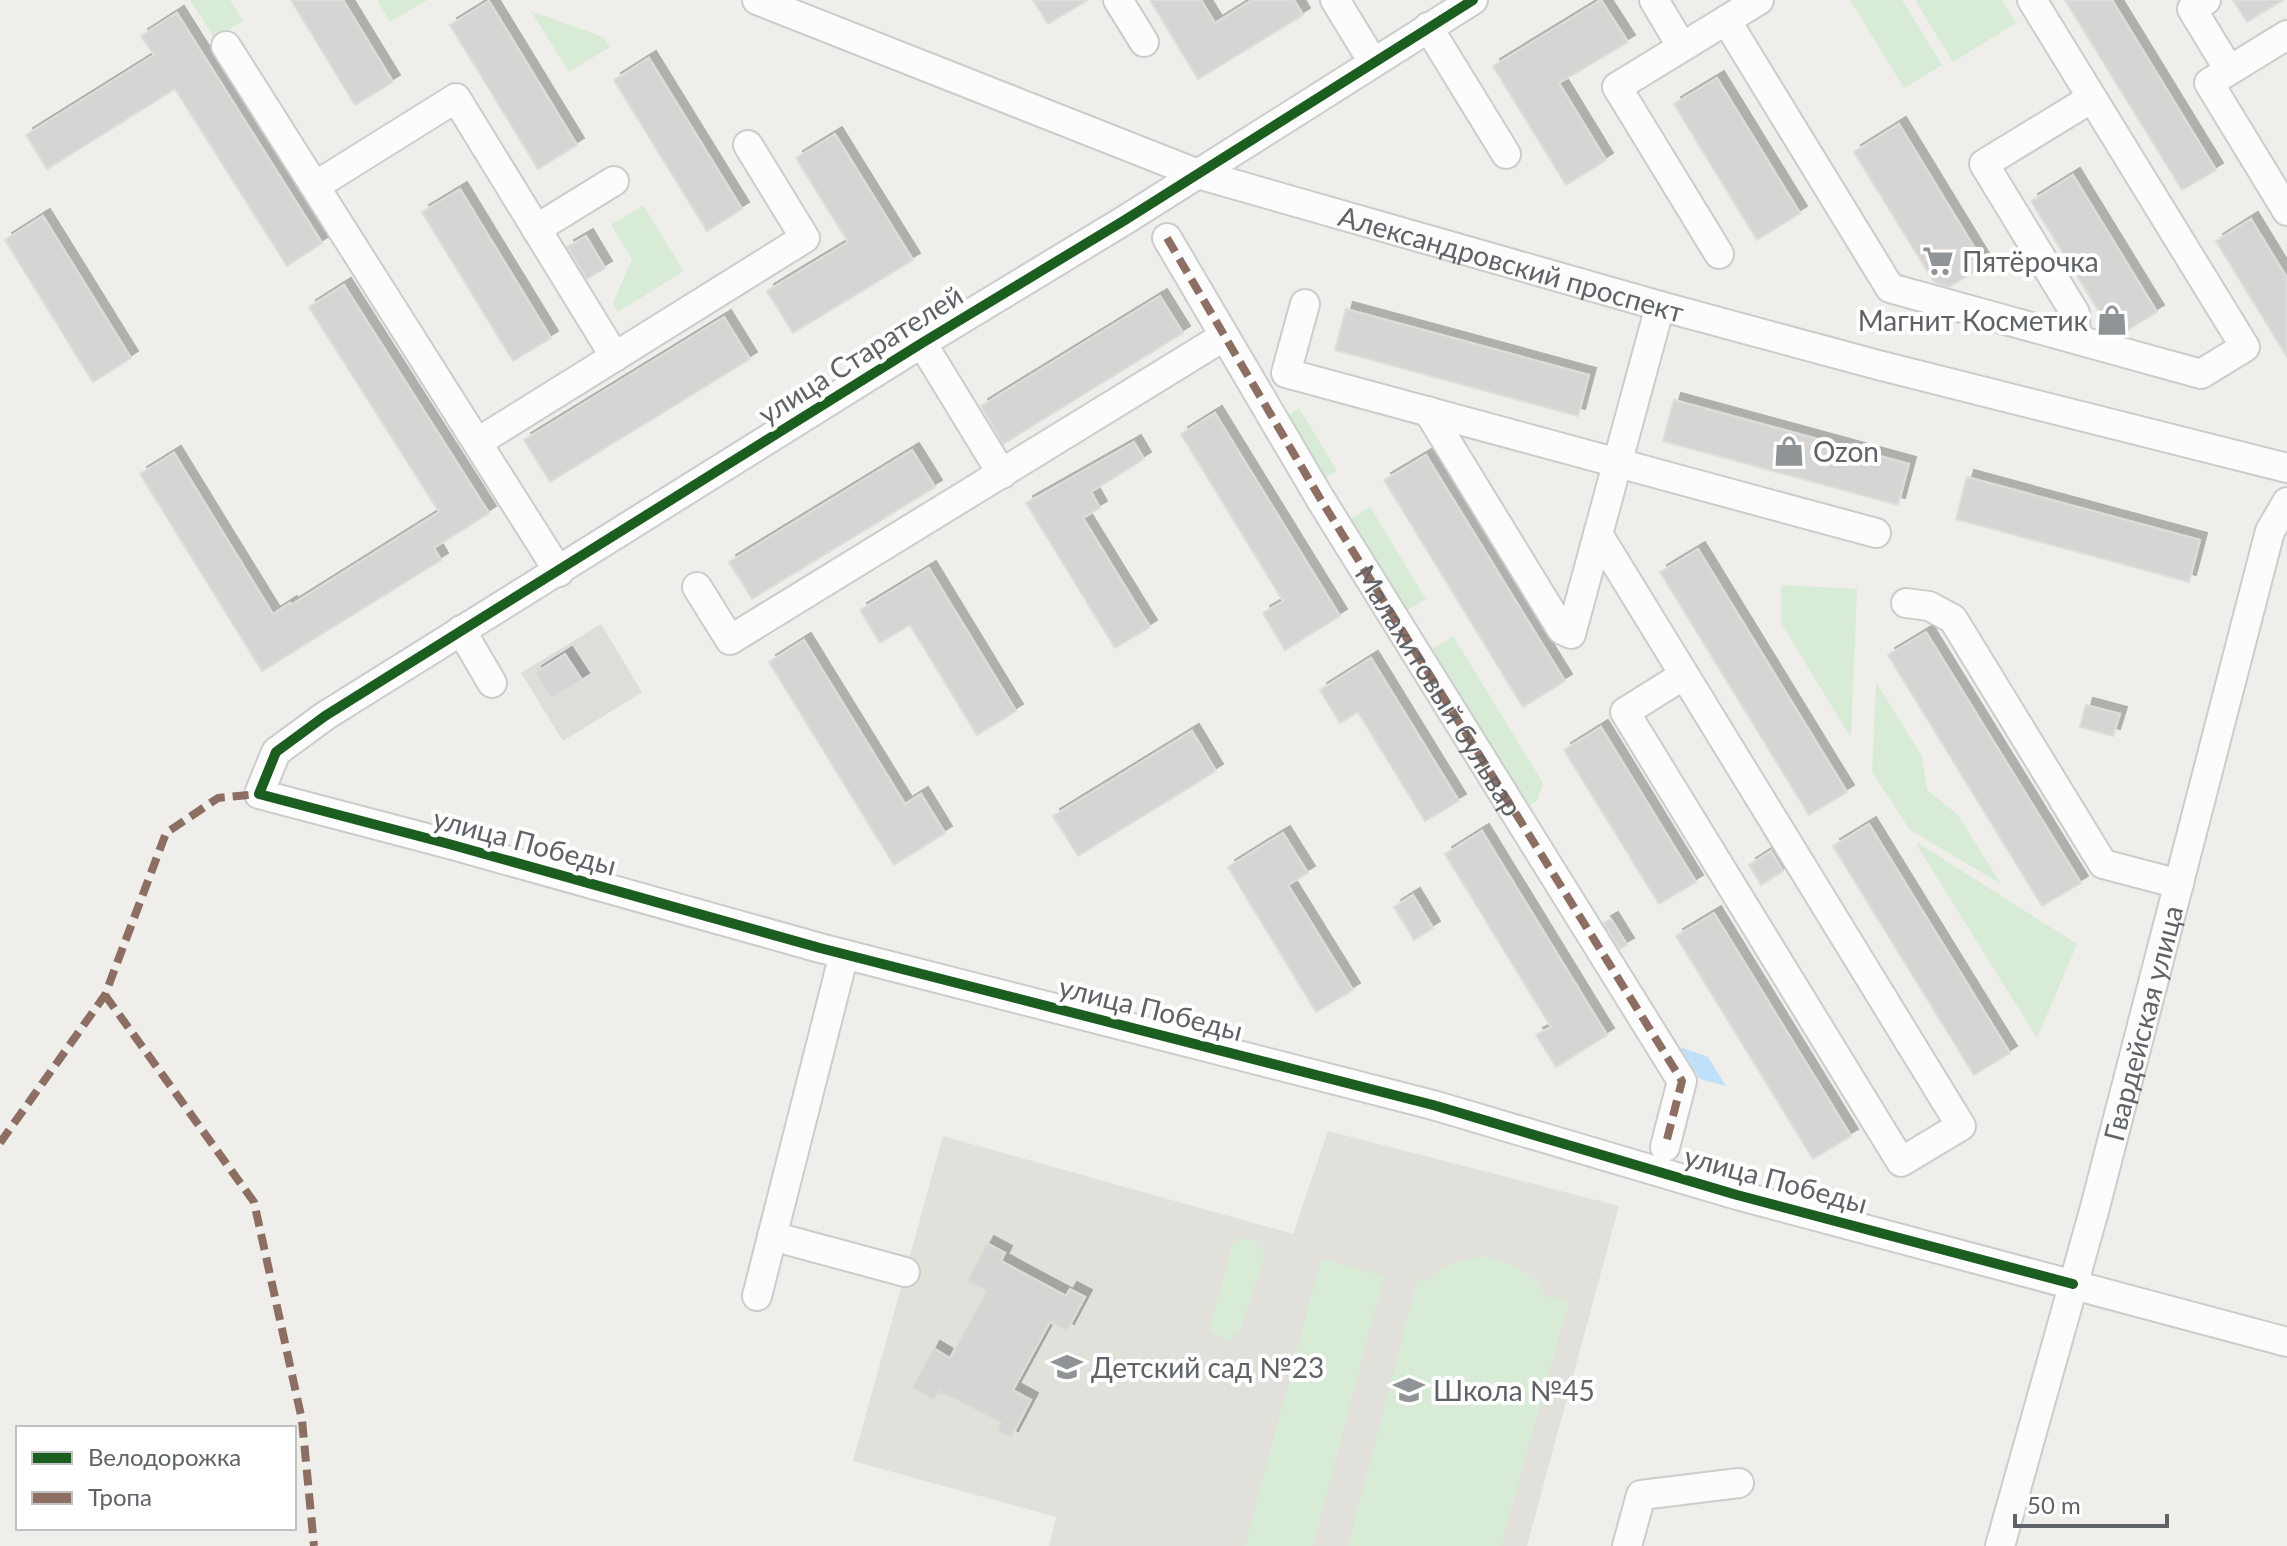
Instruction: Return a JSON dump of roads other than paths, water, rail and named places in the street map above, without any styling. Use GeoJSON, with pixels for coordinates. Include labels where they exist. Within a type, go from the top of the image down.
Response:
{"type":"FeatureCollection","features":[{"type":"Feature","properties":{"kind":"street","name":"Александровский проспект"},"geometry":{"type":"LineString","coordinates":[[757,0],[1198,174],[1893,369],[2287,468]]}},
{"type":"Feature","properties":{"kind":"street"},"geometry":{"type":"LineString","coordinates":[[1118,0],[1144,42]]}},
{"type":"Feature","properties":{"kind":"street"},"geometry":{"type":"LineString","coordinates":[[1335,0],[1373,62]]}},
{"type":"Feature","properties":{"kind":"street","name":"улица Старателей"},"geometry":{"type":"LineString","coordinates":[[276,752],[325,716],[461,630],[559,572],[1473,0]]}},
{"type":"Feature","properties":{"kind":"street"},"geometry":{"type":"LineString","coordinates":[[1654,0],[1682,47]]}},
{"type":"Feature","properties":{"kind":"street"},"geometry":{"type":"LineString","coordinates":[[1719,254],[1617,87],[1759,0]]}},
{"type":"Feature","properties":{"kind":"street"},"geometry":{"type":"LineString","coordinates":[[1726,20],[1890,288],[2201,374],[2245,347],[2032,0]]}},
{"type":"Feature","properties":{"kind":"street"},"geometry":{"type":"LineString","coordinates":[[2206,0],[2192,9],[2229,70]]}},
{"type":"Feature","properties":{"kind":"street"},"geometry":{"type":"LineString","coordinates":[[1428,27],[1506,154]]}},
{"type":"Feature","properties":{"kind":"street"},"geometry":{"type":"LineString","coordinates":[[2287,35],[2209,83],[2287,211]]}},
{"type":"Feature","properties":{"kind":"street"},"geometry":{"type":"LineString","coordinates":[[226,46],[559,572]]}},
{"type":"Feature","properties":{"kind":"street"},"geometry":{"type":"LineString","coordinates":[[315,186],[456,98],[615,357]]}},
{"type":"Feature","properties":{"kind":"street"},"geometry":{"type":"LineString","coordinates":[[2076,339],[2075,313],[1984,164],[2092,98]]}},
{"type":"Feature","properties":{"kind":"street"},"geometry":{"type":"LineString","coordinates":[[478,442],[805,238],[748,145]]}},
{"type":"Feature","properties":{"kind":"street"},"geometry":{"type":"LineString","coordinates":[[536,229],[614,181]]}},
{"type":"Feature","properties":{"kind":"street","name":"Малахитовый бульвар"},"geometry":{"type":"LineString","coordinates":[[1167,238],[1223,337],[1682,1081],[1665,1147]]}},
{"type":"Feature","properties":{"kind":"street"},"geometry":{"type":"LineString","coordinates":[[1305,304],[1286,373],[1876,533]]}},
{"type":"Feature","properties":{"kind":"street"},"geometry":{"type":"LineString","coordinates":[[1428,411],[1562,630],[1571,634],[1660,306]]}},
{"type":"Feature","properties":{"kind":"street"},"geometry":{"type":"LineString","coordinates":[[697,587],[730,640],[1223,337]]}},
{"type":"Feature","properties":{"kind":"street"},"geometry":{"type":"LineString","coordinates":[[922,343],[1002,474]]}},
{"type":"Feature","properties":{"kind":"street","name":"Гвардейская улица"},"geometry":{"type":"LineString","coordinates":[[2000,1546],[2073,1284],[2270,531],[2287,502]]}},
{"type":"Feature","properties":{"kind":"street"},"geometry":{"type":"LineString","coordinates":[[1598,534],[1961,1126],[1901,1162],[1625,712],[1684,675]]}},
{"type":"Feature","properties":{"kind":"street"},"geometry":{"type":"LineString","coordinates":[[1906,603],[1929,606],[1953,619],[2103,864],[2179,884]]}},
{"type":"Feature","properties":{"kind":"street"},"geometry":{"type":"LineString","coordinates":[[461,630],[492,683]]}},
{"type":"Feature","properties":{"kind":"street","name":"улица Победы"},"geometry":{"type":"LineString","coordinates":[[276,752],[259,794],[844,954],[1433,1105],[1737,1195],[2287,1342]]}},
{"type":"Feature","properties":{"kind":"street"},"geometry":{"type":"LineString","coordinates":[[757,1296],[844,954]]}},
{"type":"Feature","properties":{"kind":"street"},"geometry":{"type":"LineString","coordinates":[[772,1236],[905,1272]]}},
{"type":"Feature","properties":{"kind":"street"},"geometry":{"type":"LineString","coordinates":[[1627,1546],[1641,1495],[1739,1483]]}},
{"type":"Feature","properties":{"kind":"water"},"geometry":{"type":"Polygon","coordinates":[[[1680,1047],[1708,1057],[1726,1086],[1700,1079],[1680,1047]]]}},
{"type":"Feature","properties":{"kind":"place","name":"Пятёрочка"},"geometry":{"type":"Point","coordinates":[1938,261]}},
{"type":"Feature","properties":{"kind":"place","name":"Магнит Косметик"},"geometry":{"type":"Point","coordinates":[2112,320]}},
{"type":"Feature","properties":{"kind":"place","name":"Ozon"},"geometry":{"type":"Point","coordinates":[1789,451]}},
{"type":"Feature","properties":{"kind":"place","name":"Детский сад №23"},"geometry":{"type":"Point","coordinates":[1067,1367]}},
{"type":"Feature","properties":{"kind":"place","name":"Школа №45"},"geometry":{"type":"Point","coordinates":[1409,1390]}}]}
